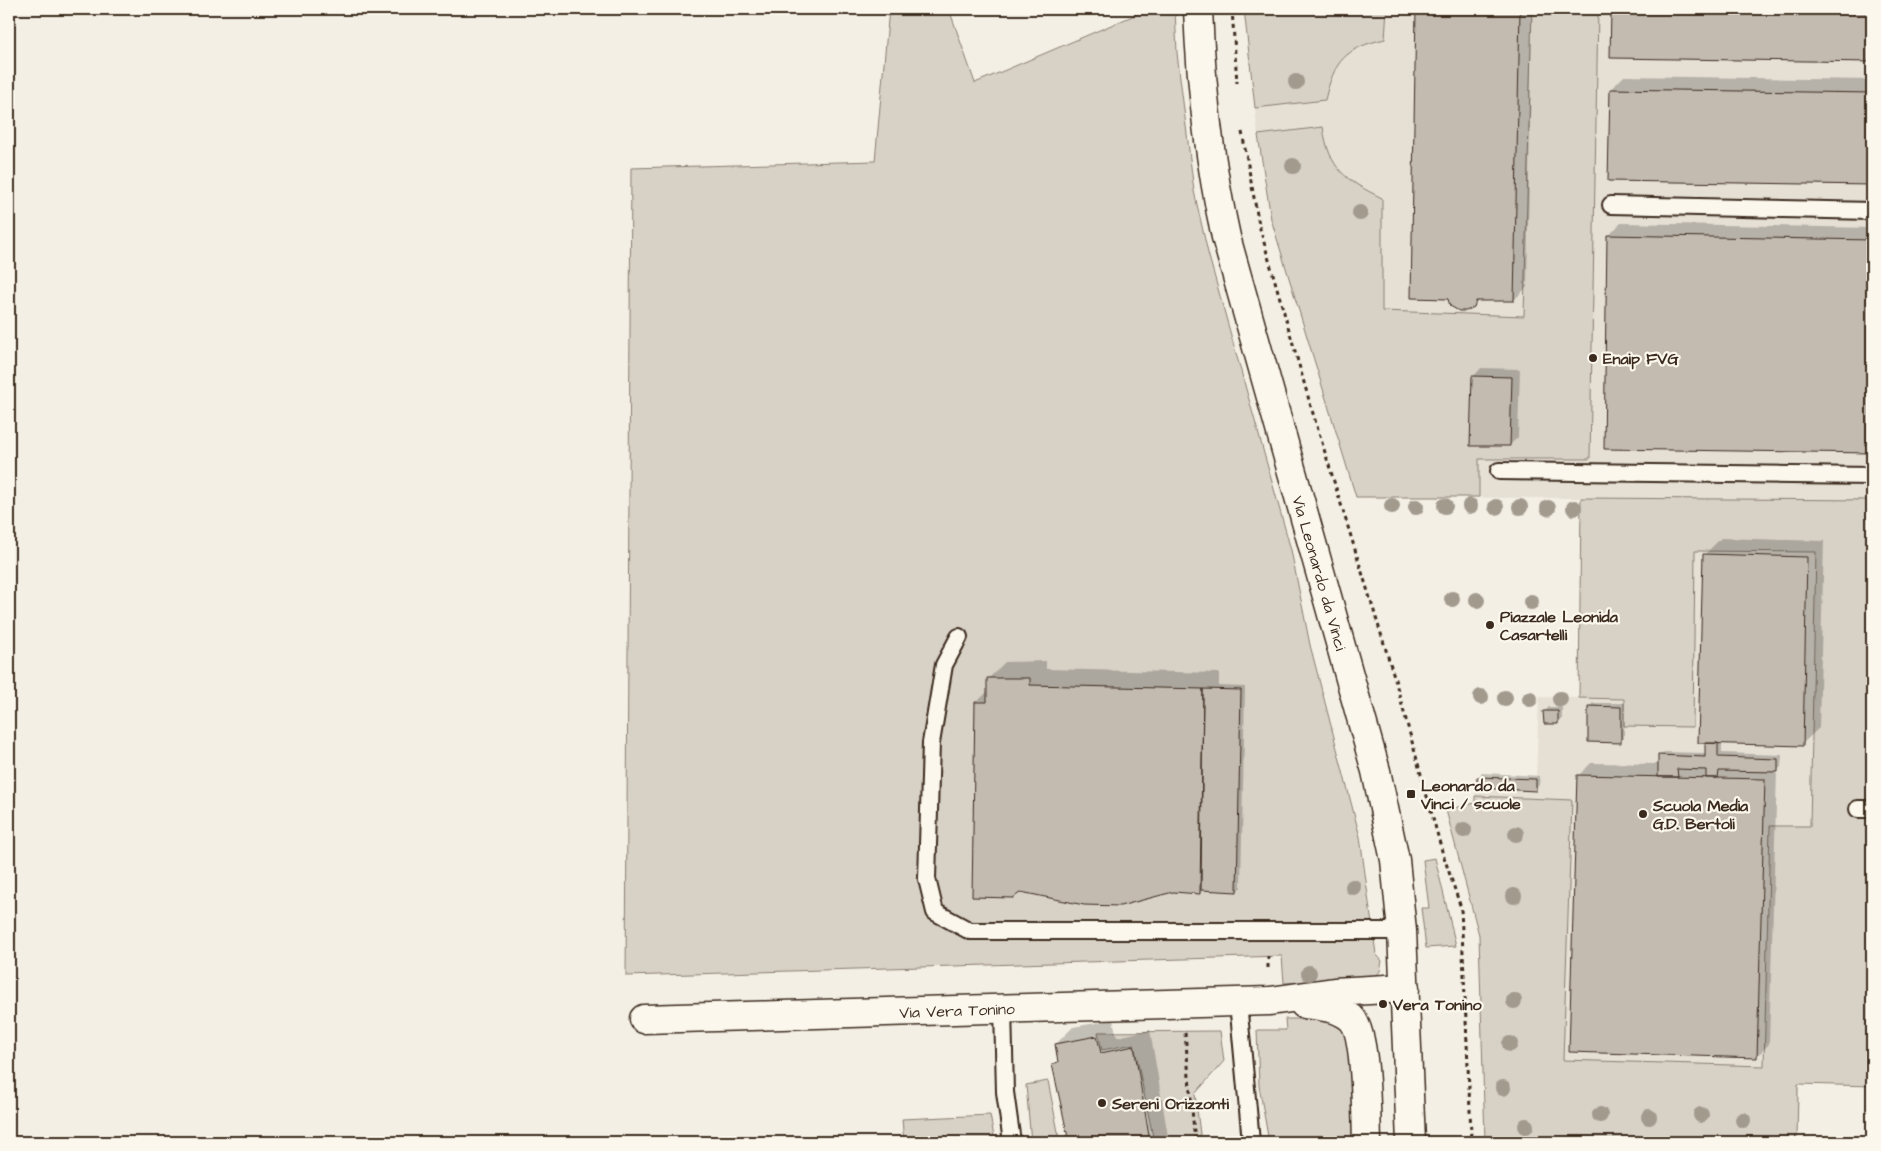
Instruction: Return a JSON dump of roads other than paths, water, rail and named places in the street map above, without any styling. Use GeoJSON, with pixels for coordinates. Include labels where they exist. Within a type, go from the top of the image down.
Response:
{"type":"FeatureCollection","features":[{"type":"Feature","properties":{"kind":"street","name":"Via Leonardo da Vinci"},"geometry":{"type":"LineString","coordinates":[[1198,9],[1202,91],[1212,174],[1226,237],[1376,771],[1395,860],[1402,931],[1411,1142]]}},
{"type":"Feature","properties":{"kind":"street","name":"Via Vera Tonino"},"geometry":{"type":"LineString","coordinates":[[644,1019],[1270,1001],[1334,992],[1405,988]]}},
{"type":"Feature","properties":{"kind":"street","name":"Via Vera Tonino"},"geometry":{"type":"LineString","coordinates":[[1270,1001],[1319,1006],[1340,1011],[1352,1019],[1361,1037],[1367,1142]]}},
{"type":"Feature","properties":{"kind":"lane"},"geometry":{"type":"LineString","coordinates":[[1610,205],[1872,211]]}},
{"type":"Feature","properties":{"kind":"lane"},"geometry":{"type":"LineString","coordinates":[[1499,471],[1872,476]]}},
{"type":"Feature","properties":{"kind":"lane"},"geometry":{"type":"LineString","coordinates":[[959,637],[944,665],[931,743],[927,878],[935,912],[970,932],[1402,931]]}},
{"type":"Feature","properties":{"kind":"lane"},"geometry":{"type":"LineString","coordinates":[[1238,1002],[1251,1142]]}},
{"type":"Feature","properties":{"kind":"lane"},"geometry":{"type":"LineString","coordinates":[[1003,1008],[1004,1092],[1012,1142]]}},
{"type":"Feature","properties":{"kind":"place","name":"Enaip FVG"},"geometry":{"type":"Point","coordinates":[1593,358]}},
{"type":"Feature","properties":{"kind":"place","name":"Piazzale Leonida Casartelli"},"geometry":{"type":"Point","coordinates":[1490,625]}},
{"type":"Feature","properties":{"kind":"place","name":"Leonardo da Vinci / scuole"},"geometry":{"type":"Point","coordinates":[1411,794]}},
{"type":"Feature","properties":{"kind":"place","name":"Scuola Media G.D. Bertoli"},"geometry":{"type":"Point","coordinates":[1643,814]}},
{"type":"Feature","properties":{"kind":"place","name":"Vera Tonino"},"geometry":{"type":"Point","coordinates":[1383,1004]}},
{"type":"Feature","properties":{"kind":"place","name":"Sereni Orizzonti"},"geometry":{"type":"Point","coordinates":[1102,1103]}}]}
